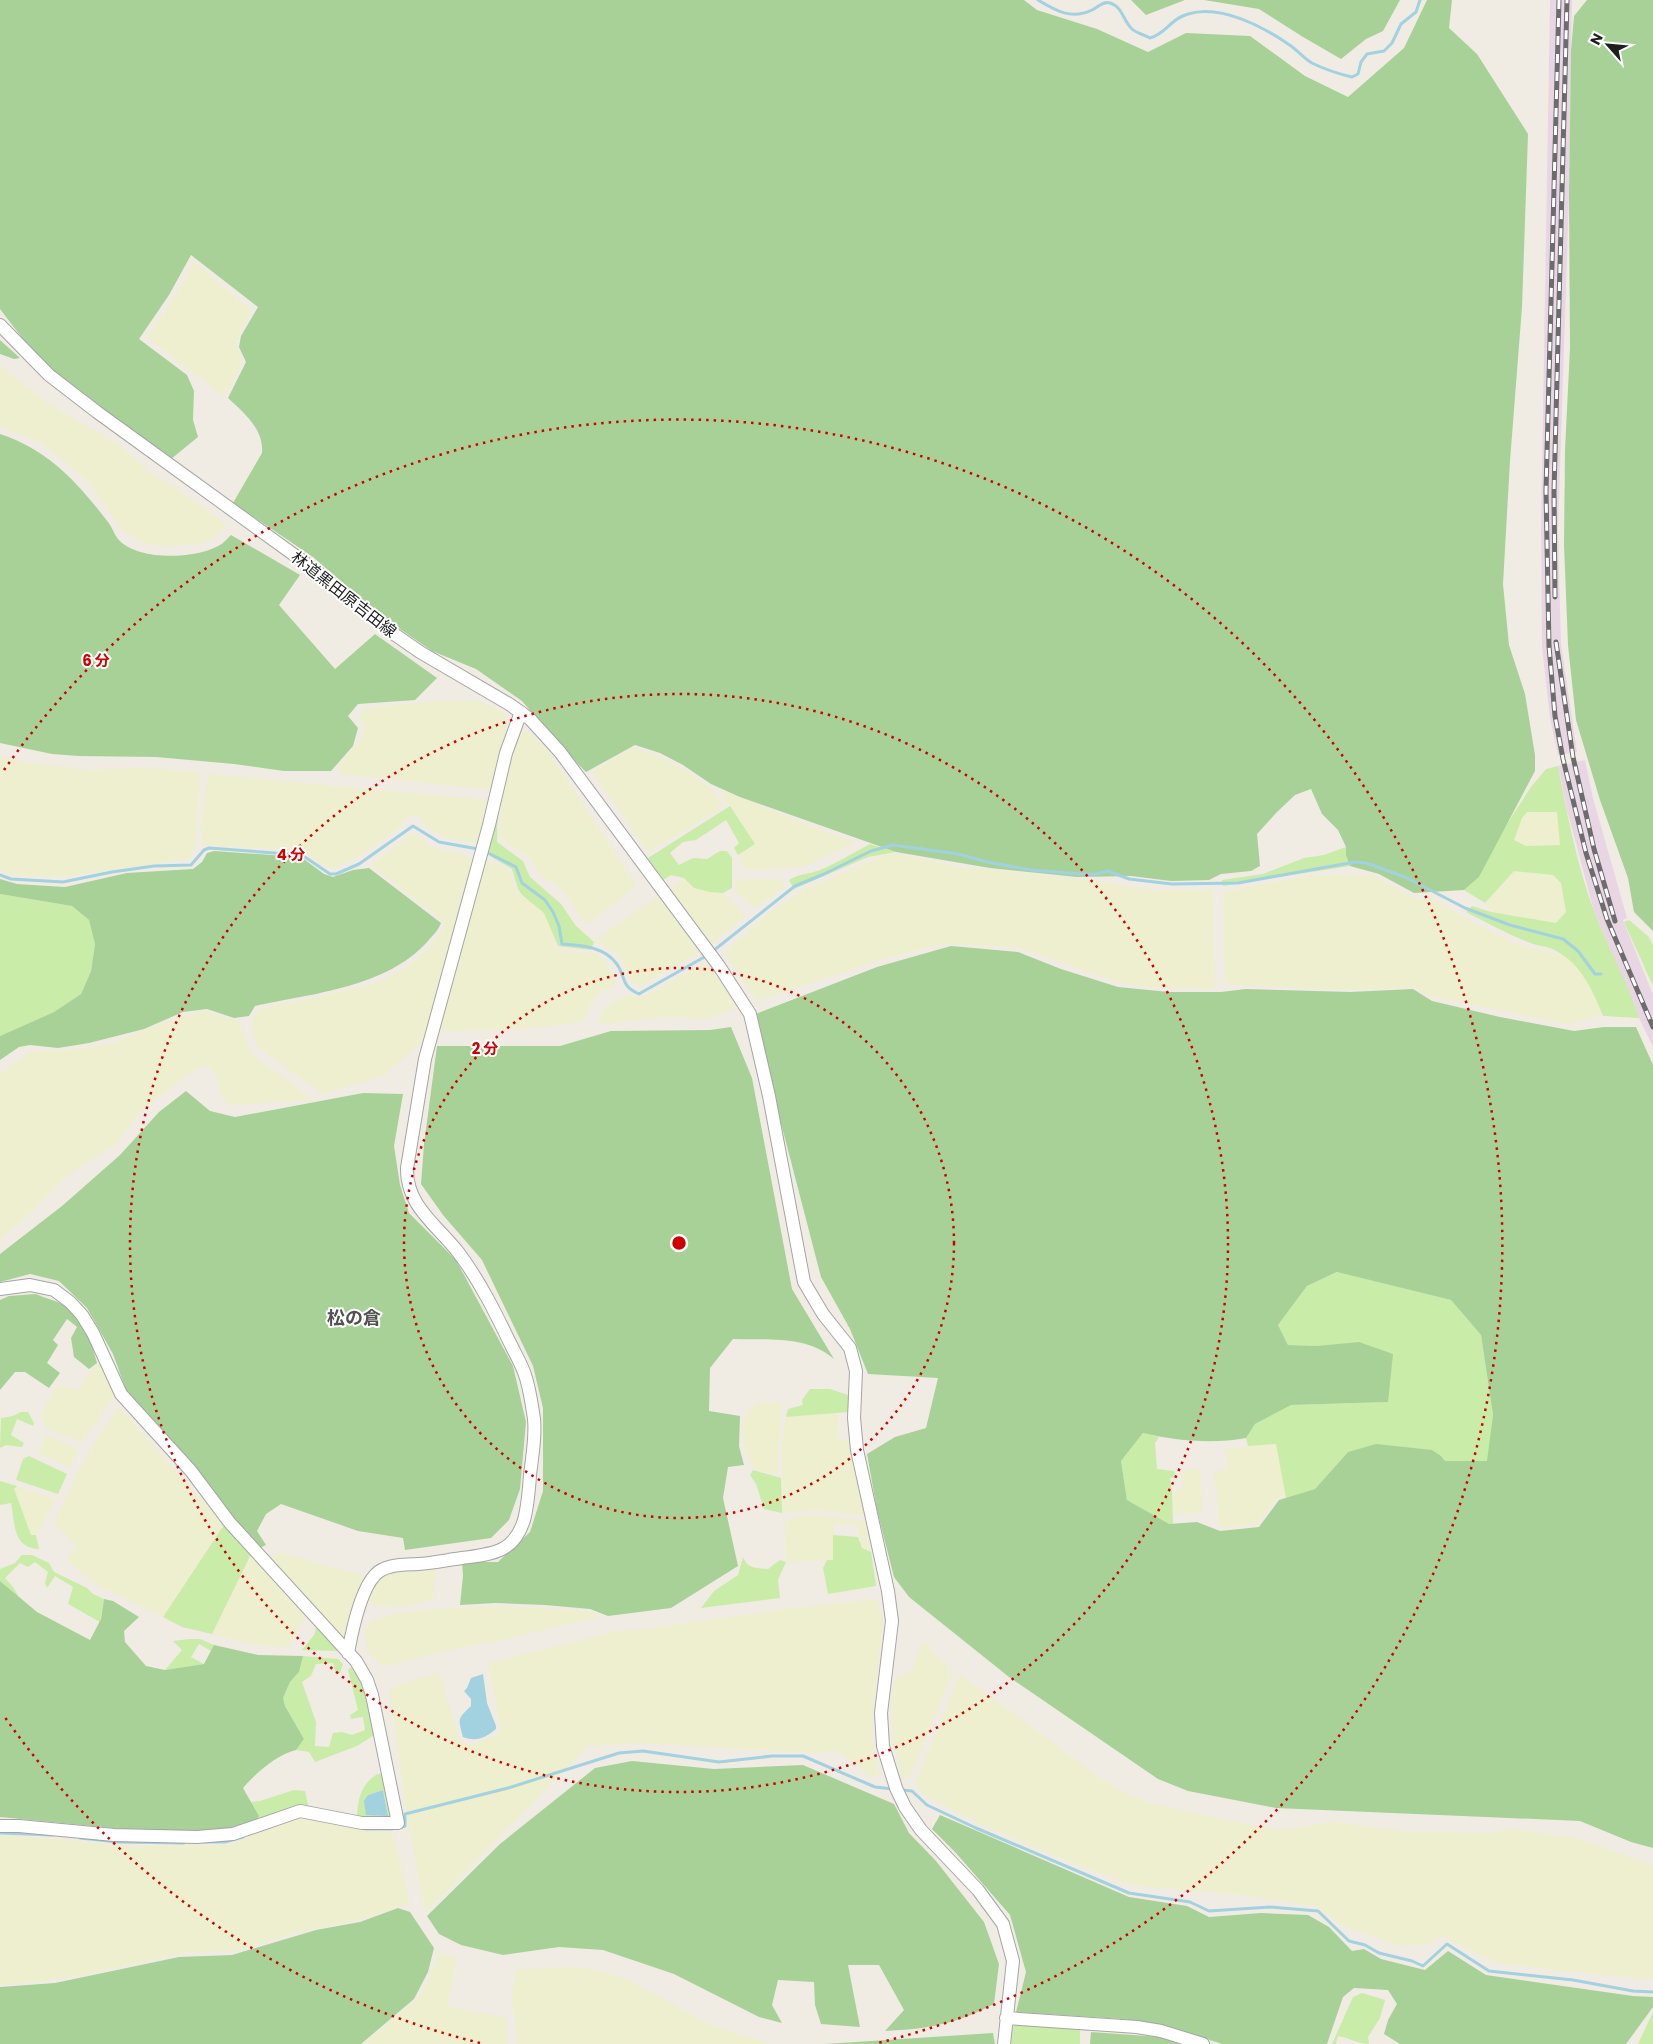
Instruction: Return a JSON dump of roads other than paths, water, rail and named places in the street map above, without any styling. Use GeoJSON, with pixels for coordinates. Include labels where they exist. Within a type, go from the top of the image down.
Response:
{"type":"FeatureCollection","features":[{"type":"Feature","properties":{"kind":"street","name":"林道黒田原吉田線"},"geometry":{"type":"LineString","coordinates":[[0,325],[57,381],[315,570],[394,634],[420,652],[521,712],[560,752],[735,989],[750,1014],[770,1096],[804,1282],[823,1314],[850,1348],[855,1365],[854,1418],[857,1450],[888,1591],[892,1621],[881,1713],[883,1746],[896,1788],[905,1807],[922,1830],[978,1890],[1002,1924],[1013,1961],[1004,2044]]}},
{"type":"Feature","properties":{"kind":"street"},"geometry":{"type":"LineString","coordinates":[[348,1653],[368,1584],[380,1571],[394,1566],[436,1563],[485,1556],[500,1551],[514,1540],[524,1521],[527,1507],[534,1420],[526,1376],[476,1278],[458,1252],[418,1206],[409,1191],[406,1181],[406,1168],[425,1059],[489,825],[506,753],[521,712]]}},
{"type":"Feature","properties":{"kind":"street"},"geometry":{"type":"LineString","coordinates":[[0,1289],[30,1285],[54,1290],[70,1302],[82,1315],[93,1333],[121,1394],[191,1471],[230,1523],[348,1653],[367,1680],[372,1695],[398,1823],[362,1823],[300,1810],[233,1834],[197,1837],[114,1835],[0,1826]]}},
{"type":"Feature","properties":{"kind":"street"},"geometry":{"type":"LineString","coordinates":[[1006,2018],[1161,2030],[1203,2044]]}},
{"type":"Feature","properties":{"kind":"water"},"geometry":{"type":"Polygon","coordinates":[[[483,1674],[487,1703],[496,1729],[481,1738],[463,1737],[460,1719],[471,1706],[471,1699],[464,1691],[471,1678],[483,1674]]]}},
{"type":"Feature","properties":{"kind":"water"},"geometry":{"type":"Polygon","coordinates":[[[383,1790],[388,1816],[366,1815],[364,1801],[368,1795],[383,1790]]]}},
{"type":"Feature","properties":{"kind":"waterway"},"geometry":{"type":"LineString","coordinates":[[1038,0],[1058,11],[1071,14],[1085,13],[1103,4],[1110,3],[1118,8],[1132,29],[1150,38],[1161,33],[1177,19],[1188,14],[1214,12],[1228,15],[1242,19],[1268,32],[1291,46],[1312,63],[1352,77],[1358,74],[1361,62],[1367,54],[1384,51],[1392,43],[1401,24],[1416,12],[1420,0]]}},
{"type":"Feature","properties":{"kind":"waterway"},"geometry":{"type":"LineString","coordinates":[[0,875],[11,879],[63,882],[154,866],[191,865],[204,850],[209,848],[302,855],[330,874],[336,874],[359,864],[413,826],[439,842],[478,849]]}},
{"type":"Feature","properties":{"kind":"waterway"},"geometry":{"type":"LineString","coordinates":[[713,951],[795,886],[871,851],[893,845],[958,854],[987,862],[1031,870],[1081,874],[1097,874],[1108,871],[1129,879],[1172,884],[1238,883],[1355,862],[1366,863],[1405,877],[1465,908],[1510,925],[1563,939],[1578,951],[1595,974],[1601,974]]}},
{"type":"Feature","properties":{"kind":"waterway"},"geometry":{"type":"LineString","coordinates":[[484,851],[516,867],[522,883],[545,900],[559,926],[562,944],[592,948],[605,953],[616,963],[626,984],[639,994],[708,955]]}},
{"type":"Feature","properties":{"kind":"waterway"},"geometry":{"type":"LineString","coordinates":[[399,1828],[405,1826],[405,1814],[508,1788],[619,1753],[643,1751],[719,1762],[772,1756],[803,1756],[875,1787],[893,1789]]}},
{"type":"Feature","properties":{"kind":"waterway"},"geometry":{"type":"LineString","coordinates":[[902,1790],[912,1791],[927,1805],[976,1828],[1129,1893],[1190,1902],[1209,1911],[1270,1907],[1318,1911],[1349,1941],[1365,1945],[1379,1953],[1412,1961],[1423,1966],[1447,1944],[1489,1971],[1573,1980],[1633,1991],[1653,1992]]}},
{"type":"Feature","properties":{"kind":"waterway"},"geometry":{"type":"LineString","coordinates":[[366,1829],[392,1829]]}},
{"type":"Feature","properties":{"kind":"waterway"},"geometry":{"type":"LineString","coordinates":[[0,1833],[52,1835]]}},
{"type":"Feature","properties":{"kind":"waterway"},"geometry":{"type":"LineString","coordinates":[[205,1842],[225,1842],[243,1837]]}},
{"type":"Feature","properties":{"kind":"waterway"},"geometry":{"type":"LineString","coordinates":[[80,1838],[118,1842],[184,1843]]}},
{"type":"Feature","properties":{"kind":"railway"},"geometry":{"type":"LineString","coordinates":[[1559,0],[1546,491],[1549,646],[1555,716],[1563,759],[1586,853],[1607,919],[1653,1027]]}},
{"type":"Feature","properties":{"kind":"railway"},"geometry":{"type":"LineString","coordinates":[[1555,597],[1554,492],[1567,0]]}},
{"type":"Feature","properties":{"kind":"railway"},"geometry":{"type":"LineString","coordinates":[[1556,642],[1573,757],[1594,849],[1615,921]]}},
{"type":"Feature","properties":{"kind":"district","name":"松の倉"},"geometry":{"type":"Point","coordinates":[354,1318]}}]}
